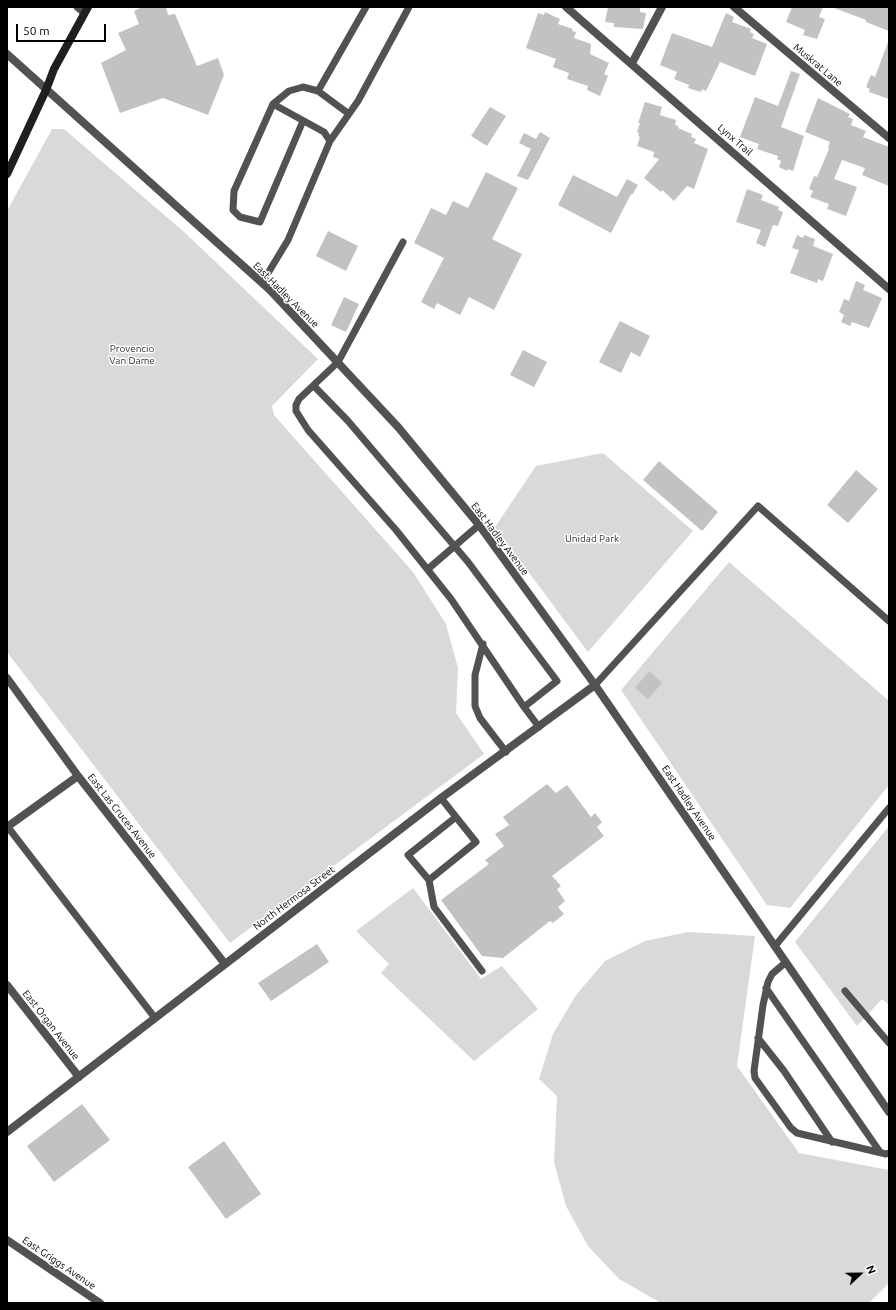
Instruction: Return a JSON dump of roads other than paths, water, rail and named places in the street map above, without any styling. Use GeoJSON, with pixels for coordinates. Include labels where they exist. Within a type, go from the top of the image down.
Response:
{"type":"FeatureCollection","features":[{"type":"Feature","properties":{"kind":"main road"},"geometry":{"type":"LineString","coordinates":[[7,174],[10,161],[46,90],[54,69],[86,10]]}},
{"type":"Feature","properties":{"kind":"street","name":"Lynx Trail"},"geometry":{"type":"LineString","coordinates":[[566,7],[889,288]]}},
{"type":"Feature","properties":{"kind":"street"},"geometry":{"type":"LineString","coordinates":[[632,63],[662,7]]}},
{"type":"Feature","properties":{"kind":"street","name":"Muskrat Lane"},"geometry":{"type":"LineString","coordinates":[[734,7],[889,138]]}},
{"type":"Feature","properties":{"kind":"street","name":"East Hadley Avenue"},"geometry":{"type":"LineString","coordinates":[[7,54],[262,283],[398,427],[479,526],[596,685],[889,1112]]}},
{"type":"Feature","properties":{"kind":"street","name":"East Las Cruces Avenue"},"geometry":{"type":"LineString","coordinates":[[7,678],[78,776],[225,964]]}},
{"type":"Feature","properties":{"kind":"street","name":"North Hermosa Street"},"geometry":{"type":"LineString","coordinates":[[8,1130],[441,798],[596,685]]}},
{"type":"Feature","properties":{"kind":"street"},"geometry":{"type":"LineString","coordinates":[[7,826],[78,776]]}},
{"type":"Feature","properties":{"kind":"street","name":"East Organ Avenue"},"geometry":{"type":"LineString","coordinates":[[7,985],[79,1076]]}},
{"type":"Feature","properties":{"kind":"street","name":"East Griggs Avenue"},"geometry":{"type":"LineString","coordinates":[[7,1240],[100,1303]]}},
{"type":"Feature","properties":{"kind":"lane"},"geometry":{"type":"LineString","coordinates":[[77,7],[86,10]]}},
{"type":"Feature","properties":{"kind":"lane"},"geometry":{"type":"LineString","coordinates":[[318,91],[366,7]]}},
{"type":"Feature","properties":{"kind":"lane"},"geometry":{"type":"LineString","coordinates":[[262,283],[288,240],[330,141],[349,114],[410,7]]}},
{"type":"Feature","properties":{"kind":"lane"},"geometry":{"type":"LineString","coordinates":[[303,120],[260,222],[240,217],[233,210],[234,190],[273,104],[289,91],[303,87],[318,91],[349,114]]}},
{"type":"Feature","properties":{"kind":"lane"},"geometry":{"type":"LineString","coordinates":[[273,104],[324,132],[330,141]]}},
{"type":"Feature","properties":{"kind":"lane"},"geometry":{"type":"LineString","coordinates":[[403,242],[338,362],[299,399],[296,405],[296,411],[300,419],[387,518],[428,569],[483,644],[524,707],[539,727]]}},
{"type":"Feature","properties":{"kind":"lane"},"geometry":{"type":"LineString","coordinates":[[314,386],[353,427],[455,546],[557,682],[524,707]]}},
{"type":"Feature","properties":{"kind":"lane"},"geometry":{"type":"LineString","coordinates":[[596,685],[758,506],[889,621]]}},
{"type":"Feature","properties":{"kind":"lane"},"geometry":{"type":"LineString","coordinates":[[428,569],[479,526]]}},
{"type":"Feature","properties":{"kind":"lane"},"geometry":{"type":"LineString","coordinates":[[483,644],[476,675],[475,706],[480,718],[506,752]]}},
{"type":"Feature","properties":{"kind":"lane"},"geometry":{"type":"LineString","coordinates":[[429,880],[476,842],[441,798]]}},
{"type":"Feature","properties":{"kind":"lane"},"geometry":{"type":"LineString","coordinates":[[775,946],[889,808]]}},
{"type":"Feature","properties":{"kind":"lane"},"geometry":{"type":"LineString","coordinates":[[456,817],[408,855],[429,880],[434,907],[482,971]]}},
{"type":"Feature","properties":{"kind":"lane"},"geometry":{"type":"LineString","coordinates":[[7,826],[155,1018]]}},
{"type":"Feature","properties":{"kind":"lane"},"geometry":{"type":"LineString","coordinates":[[786,962],[772,974],[766,988],[758,1038],[754,1071],[755,1078],[791,1128],[806,1137],[889,1153]]}},
{"type":"Feature","properties":{"kind":"lane"},"geometry":{"type":"LineString","coordinates":[[766,988],[880,1152]]}},
{"type":"Feature","properties":{"kind":"lane"},"geometry":{"type":"LineString","coordinates":[[844,992],[889,1043]]}},
{"type":"Feature","properties":{"kind":"lane"},"geometry":{"type":"LineString","coordinates":[[758,1038],[784,1071],[832,1142]]}},
{"type":"Feature","properties":{"kind":"park label","name":"Provencio Van Dame"},"geometry":{"type":"Point","coordinates":[132,354]}},
{"type":"Feature","properties":{"kind":"park label","name":"Unidad Park"},"geometry":{"type":"Point","coordinates":[592,539]}}]}
